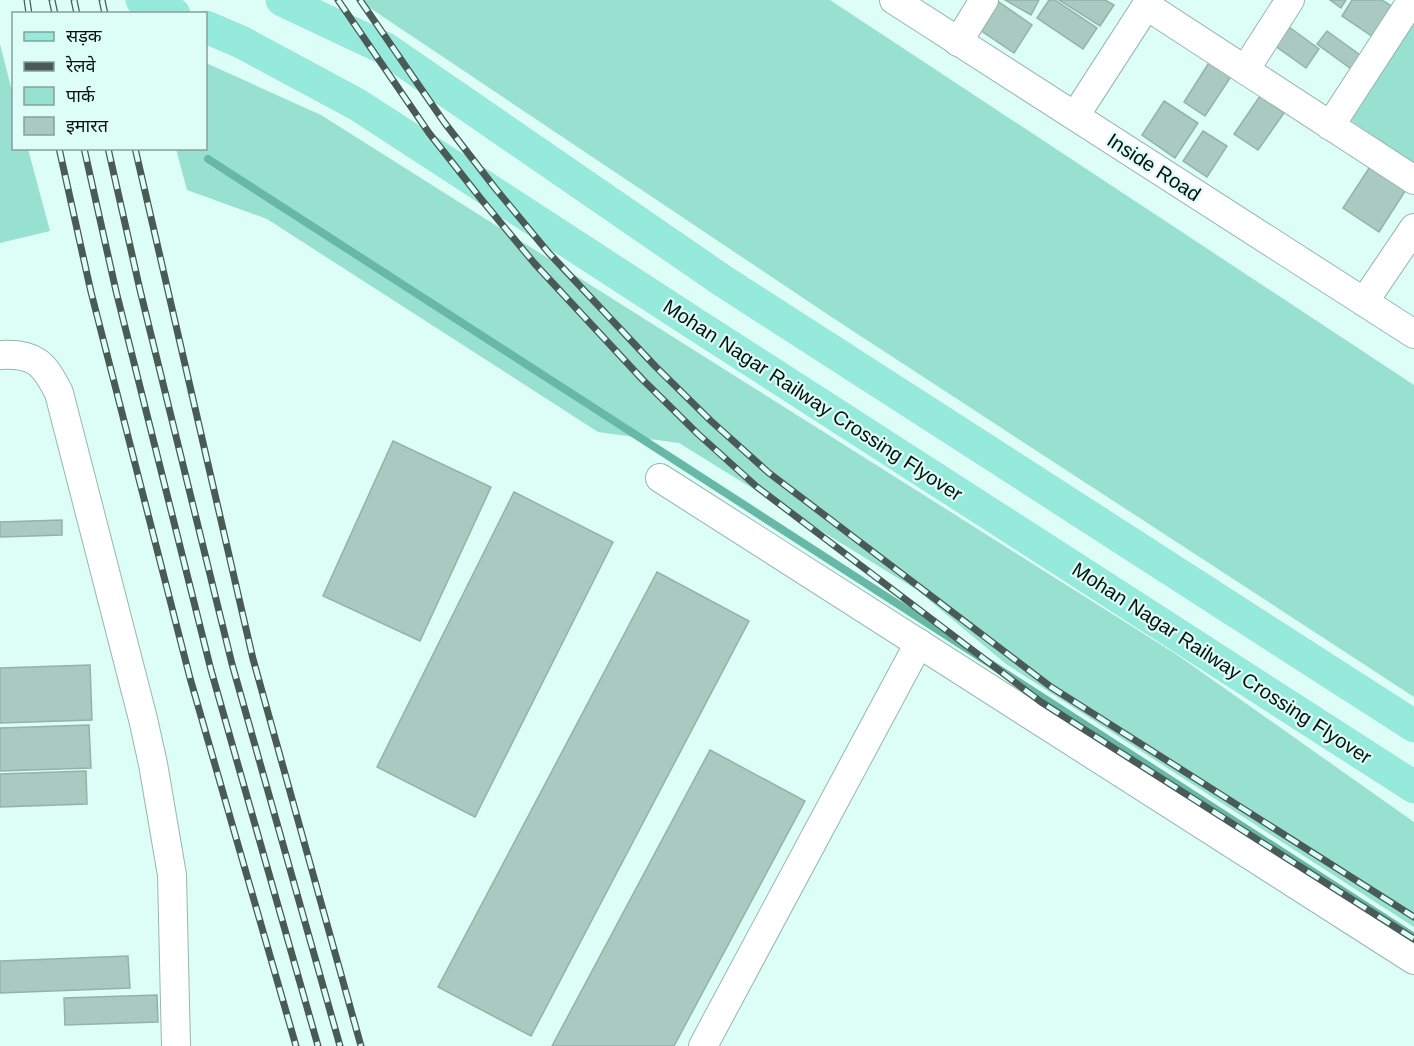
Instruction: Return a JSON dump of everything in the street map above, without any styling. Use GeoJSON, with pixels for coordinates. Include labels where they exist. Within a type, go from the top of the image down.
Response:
{"type":"FeatureCollection","features":[{"type":"Feature","properties":{"kind":"main road"},"geometry":{"type":"LineString","coordinates":[[142,0],[169,12]]}},
{"type":"Feature","properties":{"kind":"main road"},"geometry":{"type":"LineString","coordinates":[[282,0],[386,50],[723,281],[1414,726]]}},
{"type":"Feature","properties":{"kind":"main road","name":"Mohan Nagar Railway Crossing Flyover"},"geometry":{"type":"LineString","coordinates":[[207,27],[241,42],[358,105],[1414,787]]}},
{"type":"Feature","properties":{"kind":"street","name":"Inside Road"},"geometry":{"type":"LineString","coordinates":[[894,0],[1414,334]]}},
{"type":"Feature","properties":{"kind":"street"},"geometry":{"type":"LineString","coordinates":[[958,42],[984,0]]}},
{"type":"Feature","properties":{"kind":"street"},"geometry":{"type":"LineString","coordinates":[[1245,70],[1290,0]]}},
{"type":"Feature","properties":{"kind":"street"},"geometry":{"type":"LineString","coordinates":[[1330,126],[1412,0]]}},
{"type":"Feature","properties":{"kind":"street"},"geometry":{"type":"LineString","coordinates":[[1075,116],[1148,3],[1245,70],[1414,180]]}},
{"type":"Feature","properties":{"kind":"street"},"geometry":{"type":"LineString","coordinates":[[1364,302],[1414,228]]}},
{"type":"Feature","properties":{"kind":"street"},"geometry":{"type":"LineString","coordinates":[[0,355],[13,354],[30,358],[48,370],[59,393],[140,708],[153,764],[172,875],[176,1046]]}},
{"type":"Feature","properties":{"kind":"street"},"geometry":{"type":"LineString","coordinates":[[660,478],[1414,960]]}},
{"type":"Feature","properties":{"kind":"street"},"geometry":{"type":"LineString","coordinates":[[703,1046],[919,643]]}},
{"type":"Feature","properties":{"kind":"green space"},"geometry":{"type":"Polygon","coordinates":[[[358,0],[830,0],[1414,385],[1414,697],[833,318],[358,0]]]}},
{"type":"Feature","properties":{"kind":"green space"},"geometry":{"type":"Polygon","coordinates":[[[1414,17],[1414,163],[1347,118],[1414,17]]]}},
{"type":"Feature","properties":{"kind":"green space"},"geometry":{"type":"Polygon","coordinates":[[[0,44],[12,91],[12,150],[28,150],[50,231],[0,243],[0,44]]]}},
{"type":"Feature","properties":{"kind":"green space"},"geometry":{"type":"Polygon","coordinates":[[[207,63],[321,115],[1176,654],[1414,822],[1414,927],[1006,664],[917,590],[679,443],[598,432],[267,219],[187,190],[176,150],[207,150],[207,63]]]}},
{"type":"Feature","properties":{"kind":"building"},"geometry":{"type":"Polygon","coordinates":[[[996,0],[1032,25],[1014,53],[977,28],[996,0]]]}},
{"type":"Feature","properties":{"kind":"building"},"geometry":{"type":"Polygon","coordinates":[[[1005,0],[1039,0],[1031,15],[1005,0]]]}},
{"type":"Feature","properties":{"kind":"building"},"geometry":{"type":"Polygon","coordinates":[[[1049,0],[1055,0],[1097,28],[1083,49],[1037,18],[1049,0]]]}},
{"type":"Feature","properties":{"kind":"building"},"geometry":{"type":"Polygon","coordinates":[[[1059,0],[1105,0],[1114,5],[1100,26],[1059,0]]]}},
{"type":"Feature","properties":{"kind":"building"},"geometry":{"type":"Polygon","coordinates":[[[1330,0],[1346,0],[1341,8],[1330,0]]]}},
{"type":"Feature","properties":{"kind":"building"},"geometry":{"type":"Polygon","coordinates":[[[1352,0],[1382,0],[1399,11],[1379,41],[1342,16],[1352,0]]]}},
{"type":"Feature","properties":{"kind":"building"},"geometry":{"type":"Polygon","coordinates":[[[1285,24],[1319,49],[1306,68],[1271,43],[1285,24]]]}},
{"type":"Feature","properties":{"kind":"building"},"geometry":{"type":"Polygon","coordinates":[[[1327,31],[1367,60],[1358,74],[1317,44],[1327,31]]]}},
{"type":"Feature","properties":{"kind":"building"},"geometry":{"type":"Polygon","coordinates":[[[1210,61],[1232,75],[1205,116],[1184,102],[1210,61]]]}},
{"type":"Feature","properties":{"kind":"building"},"geometry":{"type":"Polygon","coordinates":[[[1260,96],[1284,113],[1258,150],[1234,134],[1260,96]]]}},
{"type":"Feature","properties":{"kind":"building"},"geometry":{"type":"Polygon","coordinates":[[[1164,101],[1198,123],[1175,158],[1142,135],[1164,101]]]}},
{"type":"Feature","properties":{"kind":"building"},"geometry":{"type":"Polygon","coordinates":[[[1203,131],[1227,146],[1207,177],[1183,161],[1203,131]]]}},
{"type":"Feature","properties":{"kind":"building"},"geometry":{"type":"Polygon","coordinates":[[[1371,165],[1407,188],[1379,232],[1343,208],[1371,165]]]}},
{"type":"Feature","properties":{"kind":"building"},"geometry":{"type":"Polygon","coordinates":[[[393,441],[491,487],[420,641],[323,596],[393,441]]]}},
{"type":"Feature","properties":{"kind":"building"},"geometry":{"type":"Polygon","coordinates":[[[514,492],[613,542],[475,817],[377,767],[514,492]]]}},
{"type":"Feature","properties":{"kind":"building"},"geometry":{"type":"Polygon","coordinates":[[[62,520],[62,535],[0,537],[0,522],[62,520]]]}},
{"type":"Feature","properties":{"kind":"building"},"geometry":{"type":"Polygon","coordinates":[[[657,572],[749,621],[531,1036],[438,987],[657,572]]]}},
{"type":"Feature","properties":{"kind":"building"},"geometry":{"type":"Polygon","coordinates":[[[90,665],[92,720],[0,723],[0,668],[90,665]]]}},
{"type":"Feature","properties":{"kind":"building"},"geometry":{"type":"Polygon","coordinates":[[[89,725],[91,768],[0,771],[0,728],[89,725]]]}},
{"type":"Feature","properties":{"kind":"building"},"geometry":{"type":"Polygon","coordinates":[[[710,750],[805,801],[674,1046],[552,1046],[710,750]]]}},
{"type":"Feature","properties":{"kind":"building"},"geometry":{"type":"Polygon","coordinates":[[[86,771],[87,804],[0,807],[0,774],[86,771]]]}},
{"type":"Feature","properties":{"kind":"building"},"geometry":{"type":"Polygon","coordinates":[[[128,956],[130,988],[0,993],[0,961],[128,956]]]}},
{"type":"Feature","properties":{"kind":"building"},"geometry":{"type":"Polygon","coordinates":[[[157,995],[158,1022],[65,1025],[64,998],[157,995]]]}},
{"type":"Feature","properties":{"kind":"waterway"},"geometry":{"type":"LineString","coordinates":[[208,159],[1414,937]]}},
{"type":"Feature","properties":{"kind":"railway"},"geometry":{"type":"LineString","coordinates":[[27,0],[29,12]]}},
{"type":"Feature","properties":{"kind":"railway"},"geometry":{"type":"LineString","coordinates":[[52,0],[55,12]]}},
{"type":"Feature","properties":{"kind":"railway"},"geometry":{"type":"LineString","coordinates":[[74,0],[77,12]]}},
{"type":"Feature","properties":{"kind":"railway"},"geometry":{"type":"LineString","coordinates":[[102,0],[105,12]]}},
{"type":"Feature","properties":{"kind":"railway"},"geometry":{"type":"LineString","coordinates":[[338,0],[429,133],[535,264],[642,379],[757,487],[1041,702],[1414,939]]}},
{"type":"Feature","properties":{"kind":"railway"},"geometry":{"type":"LineString","coordinates":[[360,0],[444,122],[548,252],[655,366],[769,473],[1051,687],[1414,917]]}},
{"type":"Feature","properties":{"kind":"railway"},"geometry":{"type":"LineString","coordinates":[[59,150],[91,292],[190,678],[296,1046]]}},
{"type":"Feature","properties":{"kind":"railway"},"geometry":{"type":"LineString","coordinates":[[84,150],[116,291],[211,670],[318,1046]]}},
{"type":"Feature","properties":{"kind":"railway"},"geometry":{"type":"LineString","coordinates":[[108,150],[140,290],[232,664],[340,1046]]}},
{"type":"Feature","properties":{"kind":"railway"},"geometry":{"type":"LineString","coordinates":[[135,150],[253,659],[361,1046]]}}]}
